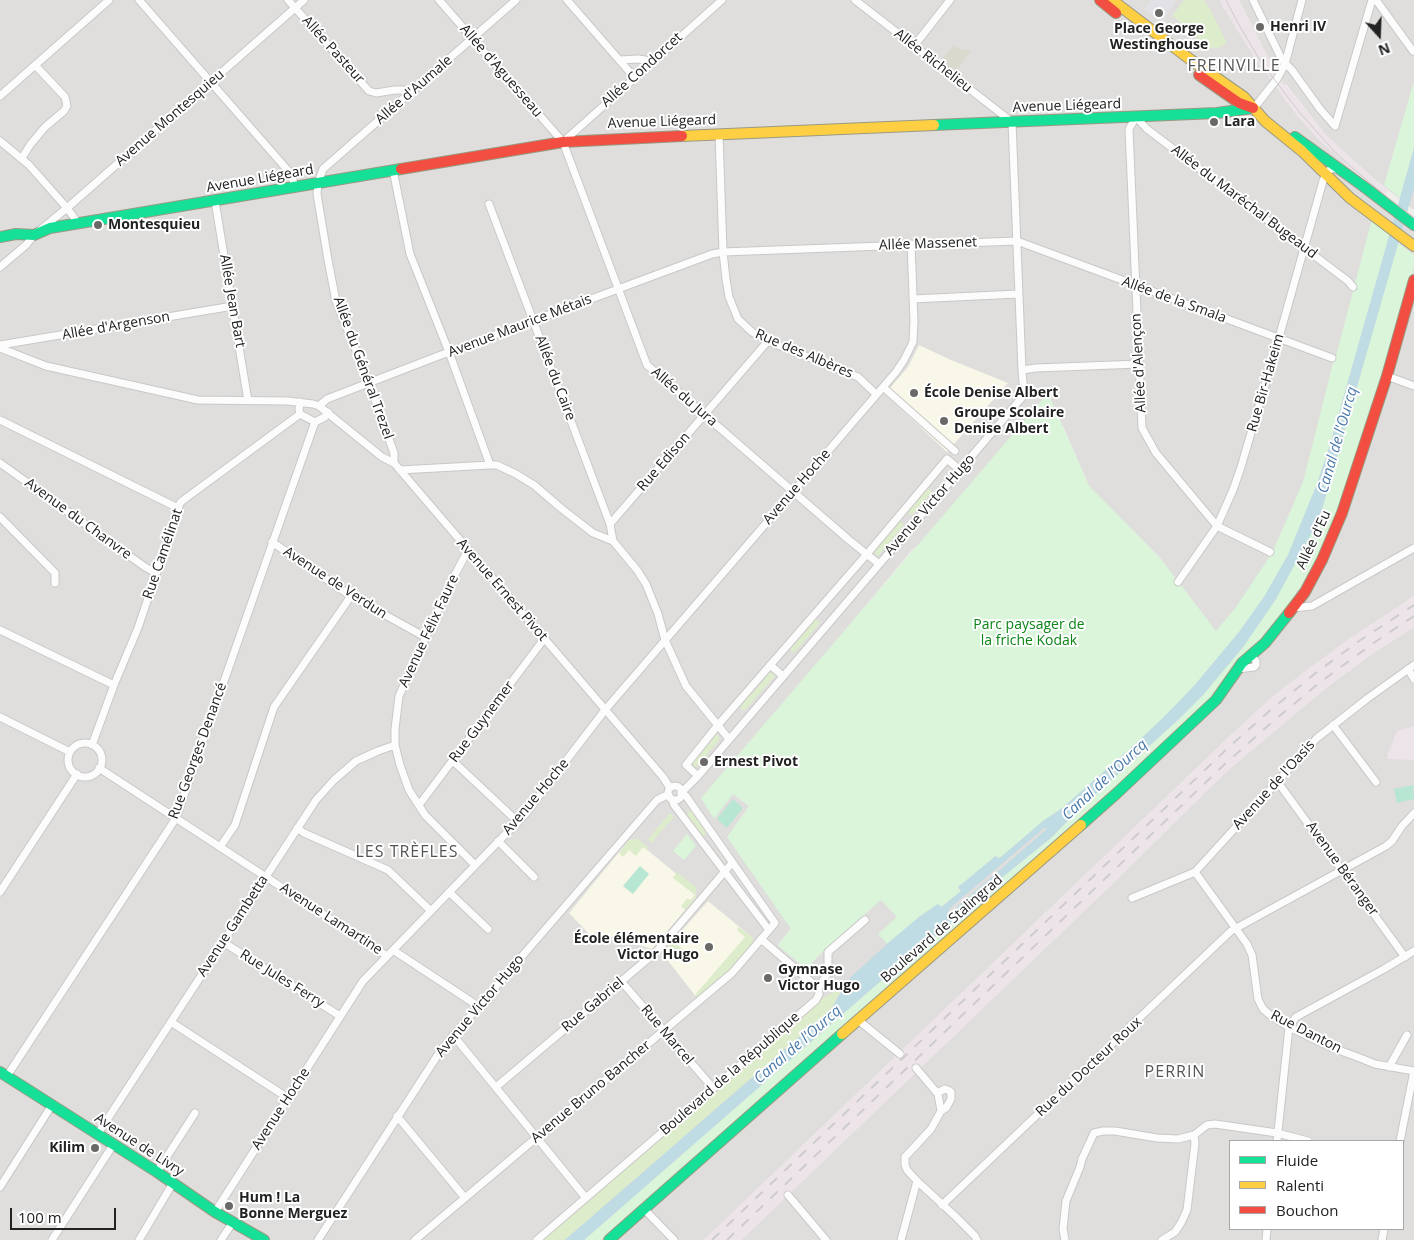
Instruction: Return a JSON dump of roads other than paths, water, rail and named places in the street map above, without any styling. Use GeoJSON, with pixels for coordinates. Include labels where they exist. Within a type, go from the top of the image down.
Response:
{"type":"FeatureCollection","features":[{"type":"Feature","properties":{"kind":"street"},"geometry":{"type":"LineString","coordinates":[[0,96],[109,0]]}},
{"type":"Feature","properties":{"kind":"street"},"geometry":{"type":"LineString","coordinates":[[139,0],[291,174],[295,187]]}},
{"type":"Feature","properties":{"kind":"street","name":"Allée Pasteur"},"geometry":{"type":"LineString","coordinates":[[288,0],[370,91],[376,93],[403,90],[410,93]]}},
{"type":"Feature","properties":{"kind":"street","name":"Avenue Montesquieu"},"geometry":{"type":"LineString","coordinates":[[0,267],[34,235],[304,0]]}},
{"type":"Feature","properties":{"kind":"street","name":"Allée d'Aguesseau"},"geometry":{"type":"LineString","coordinates":[[439,0],[563,142]]}},
{"type":"Feature","properties":{"kind":"street","name":"Allée d'Aumale"},"geometry":{"type":"LineString","coordinates":[[318,183],[323,170],[516,0]]}},
{"type":"Feature","properties":{"kind":"street"},"geometry":{"type":"LineString","coordinates":[[567,0],[634,77]]}},
{"type":"Feature","properties":{"kind":"street","name":"Allée Condorcet"},"geometry":{"type":"LineString","coordinates":[[563,142],[722,0]]}},
{"type":"Feature","properties":{"kind":"street","name":"Allée Richelieu"},"geometry":{"type":"LineString","coordinates":[[855,0],[1012,122]]}},
{"type":"Feature","properties":{"kind":"street"},"geometry":{"type":"LineString","coordinates":[[914,46],[950,0]]}},
{"type":"Feature","properties":{"kind":"street"},"geometry":{"type":"LineString","coordinates":[[1100,0],[1227,96],[1238,103],[1254,108],[1270,118],[1414,225]]}},
{"type":"Feature","properties":{"kind":"street"},"geometry":{"type":"LineString","coordinates":[[1112,0],[1191,60],[1244,97],[1265,121],[1302,151],[1350,198],[1413,245]]}},
{"type":"Feature","properties":{"kind":"street"},"geometry":{"type":"LineString","coordinates":[[1253,0],[1285,64],[1292,70],[1320,109],[1335,126],[1372,0]]}},
{"type":"Feature","properties":{"kind":"street"},"geometry":{"type":"LineString","coordinates":[[1254,108],[1278,79],[1285,64],[1302,0]]}},
{"type":"Feature","properties":{"kind":"street"},"geometry":{"type":"LineString","coordinates":[[1376,0],[1413,52]]}},
{"type":"Feature","properties":{"kind":"street"},"geometry":{"type":"LineString","coordinates":[[620,60],[638,59],[645,60],[649,64]]}},
{"type":"Feature","properties":{"kind":"street"},"geometry":{"type":"LineString","coordinates":[[22,158],[45,127],[64,111],[67,106],[65,97],[35,65]]}},
{"type":"Feature","properties":{"kind":"street","name":"Avenue Liégeard"},"geometry":{"type":"LineString","coordinates":[[0,237],[16,234],[34,235],[50,228],[78,223],[563,142],[1136,117],[1216,113],[1254,108]]}},
{"type":"Feature","properties":{"kind":"street","name":"Allée du Maréchal Bugeaud"},"geometry":{"type":"LineString","coordinates":[[1136,117],[1147,129],[1304,247],[1353,287]]}},
{"type":"Feature","properties":{"kind":"street","name":"Allée d'Alençon"},"geometry":{"type":"LineString","coordinates":[[1136,117],[1129,129],[1142,428],[1156,452],[1217,526],[1270,552]]}},
{"type":"Feature","properties":{"kind":"street","name":"Avenue Victor Hugo"},"geometry":{"type":"LineString","coordinates":[[318,1240],[397,1116],[453,1035],[657,800],[670,794],[678,799],[681,792],[698,776],[1024,395],[1018,294],[1012,122]]}},
{"type":"Feature","properties":{"kind":"street","name":"Rue des Albères"},"geometry":{"type":"LineString","coordinates":[[719,134],[724,252],[729,297],[738,319],[752,332],[768,341],[858,377],[876,394]]}},
{"type":"Feature","properties":{"kind":"street"},"geometry":{"type":"LineString","coordinates":[[0,141],[22,158],[78,223]]}},
{"type":"Feature","properties":{"kind":"street","name":"Allée du Jura"},"geometry":{"type":"LineString","coordinates":[[563,142],[647,365],[879,564]]}},
{"type":"Feature","properties":{"kind":"street"},"geometry":{"type":"LineString","coordinates":[[1326,173],[1332,168],[1343,171]]}},
{"type":"Feature","properties":{"kind":"street"},"geometry":{"type":"LineString","coordinates":[[393,170],[410,254],[449,352],[490,465]]}},
{"type":"Feature","properties":{"kind":"street","name":"Rue Bir-Hakeim"},"geometry":{"type":"LineString","coordinates":[[1178,582],[1217,526],[1233,490],[1279,339],[1326,173]]}},
{"type":"Feature","properties":{"kind":"street","name":"Allée du Général Trezel"},"geometry":{"type":"LineString","coordinates":[[318,183],[318,194],[336,300],[394,453],[394,463]]}},
{"type":"Feature","properties":{"kind":"street","name":"Allée Jean Bart"},"geometry":{"type":"LineString","coordinates":[[215,201],[248,401]]}},
{"type":"Feature","properties":{"kind":"street","name":"Allée du Caire"},"geometry":{"type":"LineString","coordinates":[[489,204],[610,524]]}},
{"type":"Feature","properties":{"kind":"street","name":"Allée de la Smala"},"geometry":{"type":"LineString","coordinates":[[1017,241],[1332,358]]}},
{"type":"Feature","properties":{"kind":"street","name":"Allée Massenet"},"geometry":{"type":"LineString","coordinates":[[724,252],[1017,241]]}},
{"type":"Feature","properties":{"kind":"street","name":"Avenue Hoche"},"geometry":{"type":"LineString","coordinates":[[215,1212],[363,981],[518,822],[604,710],[883,387],[904,360],[913,342],[911,244]]}},
{"type":"Feature","properties":{"kind":"street","name":"Avenue Maurice Métais"},"geometry":{"type":"LineString","coordinates":[[319,406],[327,399],[449,352],[618,288],[712,254],[724,252]]}},
{"type":"Feature","properties":{"kind":"street","name":"Allée d'Eu"},"geometry":{"type":"LineString","coordinates":[[1251,655],[1265,643],[1294,608],[1322,560],[1342,514],[1387,376],[1414,280]]}},
{"type":"Feature","properties":{"kind":"street"},"geometry":{"type":"LineString","coordinates":[[913,299],[1018,294]]}},
{"type":"Feature","properties":{"kind":"street","name":"Allée d'Argenson"},"geometry":{"type":"LineString","coordinates":[[0,347],[233,306]]}},
{"type":"Feature","properties":{"kind":"street","name":"Rue Edison"},"geometry":{"type":"LineString","coordinates":[[610,524],[768,341]]}},
{"type":"Feature","properties":{"kind":"street"},"geometry":{"type":"LineString","coordinates":[[0,347],[46,366],[198,400],[300,402],[319,406]]}},
{"type":"Feature","properties":{"kind":"street"},"geometry":{"type":"LineString","coordinates":[[1022,370],[1139,364]]}},
{"type":"Feature","properties":{"kind":"street"},"geometry":{"type":"LineString","coordinates":[[1387,376],[1414,386]]}},
{"type":"Feature","properties":{"kind":"street"},"geometry":{"type":"LineString","coordinates":[[883,387],[955,450]]}},
{"type":"Feature","properties":{"kind":"street"},"geometry":{"type":"LineString","coordinates":[[300,402],[300,414],[315,422],[325,417],[328,412]]}},
{"type":"Feature","properties":{"kind":"street","name":"Avenue Ernest Pivot"},"geometry":{"type":"LineString","coordinates":[[319,406],[382,458],[394,463],[663,777],[670,794]]}},
{"type":"Feature","properties":{"kind":"street","name":"Rue Camélinat"},"geometry":{"type":"LineString","coordinates":[[92,744],[138,628],[182,501],[300,414]]}},
{"type":"Feature","properties":{"kind":"street"},"geometry":{"type":"LineString","coordinates":[[0,420],[178,508]]}},
{"type":"Feature","properties":{"kind":"street","name":"Rue Georges Denancé"},"geometry":{"type":"LineString","coordinates":[[4,1074],[176,818],[315,422]]}},
{"type":"Feature","properties":{"kind":"street","name":"Avenue Victor Hugo"},"geometry":{"type":"LineString","coordinates":[[698,776],[686,765],[718,725],[948,459],[960,470]]}},
{"type":"Feature","properties":{"kind":"street","name":"Avenue du Chanvre"},"geometry":{"type":"LineString","coordinates":[[0,462],[156,573]]}},
{"type":"Feature","properties":{"kind":"street"},"geometry":{"type":"LineString","coordinates":[[400,470],[490,465],[504,468],[524,479],[593,533],[612,541],[636,570],[652,595],[665,640],[686,686],[729,740]]}},
{"type":"Feature","properties":{"kind":"street"},"geometry":{"type":"LineString","coordinates":[[0,517],[55,573],[55,583]]}},
{"type":"Feature","properties":{"kind":"street"},"geometry":{"type":"LineString","coordinates":[[610,524],[612,541]]}},
{"type":"Feature","properties":{"kind":"street","name":"Avenue de Verdun"},"geometry":{"type":"LineString","coordinates":[[272,542],[351,596],[425,637]]}},
{"type":"Feature","properties":{"kind":"street"},"geometry":{"type":"LineString","coordinates":[[1294,608],[1312,606],[1414,548]]}},
{"type":"Feature","properties":{"kind":"street","name":"Avenue Félix Faure"},"geometry":{"type":"LineString","coordinates":[[468,550],[450,584],[399,696],[395,746],[409,790],[425,815],[476,865]]}},
{"type":"Feature","properties":{"kind":"street"},"geometry":{"type":"LineString","coordinates":[[220,847],[235,825],[274,707],[351,596]]}},
{"type":"Feature","properties":{"kind":"street"},"geometry":{"type":"LineString","coordinates":[[0,630],[114,685]]}},
{"type":"Feature","properties":{"kind":"street","name":"Rue Guynemer"},"geometry":{"type":"LineString","coordinates":[[419,805],[544,639]]}},
{"type":"Feature","properties":{"kind":"street","name":"Boulevard de Stalingrad"},"geometry":{"type":"LineString","coordinates":[[609,1240],[1117,794],[1216,700],[1237,668],[1251,655]]}},
{"type":"Feature","properties":{"kind":"street"},"geometry":{"type":"LineString","coordinates":[[770,665],[783,676]]}},
{"type":"Feature","properties":{"kind":"street"},"geometry":{"type":"LineString","coordinates":[[1411,667],[1414,679]]}},
{"type":"Feature","properties":{"kind":"street","name":"Avenue de l'Oasis"},"geometry":{"type":"LineString","coordinates":[[1132,898],[1195,872],[1310,745],[1333,725],[1411,667]]}},
{"type":"Feature","properties":{"kind":"street"},"geometry":{"type":"LineString","coordinates":[[0,717],[70,752]]}},
{"type":"Feature","properties":{"kind":"street"},"geometry":{"type":"LineString","coordinates":[[1333,725],[1376,782]]}},
{"type":"Feature","properties":{"kind":"street"},"geometry":{"type":"LineString","coordinates":[[80,744],[92,744],[99,750],[101,755],[100,768],[90,776],[77,774],[69,765],[69,756],[72,748],[80,744]]}},
{"type":"Feature","properties":{"kind":"street","name":"Avenue Gambetta"},"geometry":{"type":"LineString","coordinates":[[97,1134],[316,800],[334,780],[356,762],[378,751],[395,746]]}},
{"type":"Feature","properties":{"kind":"street"},"geometry":{"type":"LineString","coordinates":[[453,761],[518,822]]}},
{"type":"Feature","properties":{"kind":"street","name":"Avenue Lamartine"},"geometry":{"type":"LineString","coordinates":[[100,768],[387,956]]}},
{"type":"Feature","properties":{"kind":"street"},"geometry":{"type":"LineString","coordinates":[[0,892],[77,774]]}},
{"type":"Feature","properties":{"kind":"street","name":"Avenue Béranger"},"geometry":{"type":"LineString","coordinates":[[1277,781],[1406,957]]}},
{"type":"Feature","properties":{"kind":"street"},"geometry":{"type":"LineString","coordinates":[[769,930],[674,805],[670,794],[676,787],[686,796],[775,923],[762,939],[818,988]]}},
{"type":"Feature","properties":{"kind":"street","name":"Rue du Docteur Roux"},"geometry":{"type":"LineString","coordinates":[[942,1205],[1231,931],[1388,844],[1414,814]]}},
{"type":"Feature","properties":{"kind":"street"},"geometry":{"type":"LineString","coordinates":[[297,828],[304,833],[388,870],[431,911]]}},
{"type":"Feature","properties":{"kind":"street"},"geometry":{"type":"LineString","coordinates":[[498,841],[534,877]]}},
{"type":"Feature","properties":{"kind":"street","name":"Rue Gabriel"},"geometry":{"type":"LineString","coordinates":[[496,1087],[656,952],[732,862]]}},
{"type":"Feature","properties":{"kind":"street","name":"Rue Danton"},"geometry":{"type":"LineString","coordinates":[[1195,872],[1247,944],[1252,955],[1256,991],[1263,1009],[1288,1027],[1333,1048],[1375,1064],[1414,1071]]}},
{"type":"Feature","properties":{"kind":"street"},"geometry":{"type":"LineString","coordinates":[[449,892],[488,929]]}},
{"type":"Feature","properties":{"kind":"street","name":"Boulevard de la République"},"geometry":{"type":"LineString","coordinates":[[537,1240],[816,1000],[819,994],[818,988],[828,973],[828,952],[865,920]]}},
{"type":"Feature","properties":{"kind":"street","name":"Avenue Bruno Bancher"},"geometry":{"type":"LineString","coordinates":[[415,1240],[732,973],[762,939]]}},
{"type":"Feature","properties":{"kind":"street","name":"Rue Jules Ferry"},"geometry":{"type":"LineString","coordinates":[[223,942],[340,1016]]}},
{"type":"Feature","properties":{"kind":"street"},"geometry":{"type":"LineString","coordinates":[[393,950],[478,1006]]}},
{"type":"Feature","properties":{"kind":"street"},"geometry":{"type":"LineString","coordinates":[[1276,1140],[1288,1027],[1296,1017],[1406,957],[1414,950]]}},
{"type":"Feature","properties":{"kind":"street","name":"Rue Marcel"},"geometry":{"type":"LineString","coordinates":[[621,981],[713,1088]]}},
{"type":"Feature","properties":{"kind":"street"},"geometry":{"type":"LineString","coordinates":[[858,1020],[900,1054]]}},
{"type":"Feature","properties":{"kind":"street"},"geometry":{"type":"LineString","coordinates":[[171,1022],[288,1098]]}},
{"type":"Feature","properties":{"kind":"street"},"geometry":{"type":"LineString","coordinates":[[453,1035],[586,1198]]}},
{"type":"Feature","properties":{"kind":"street"},"geometry":{"type":"LineString","coordinates":[[1390,1067],[1407,1035]]}},
{"type":"Feature","properties":{"kind":"street"},"geometry":{"type":"LineString","coordinates":[[916,1068],[938,1094],[941,1111]]}},
{"type":"Feature","properties":{"kind":"street"},"geometry":{"type":"LineString","coordinates":[[1400,1140],[1414,1071]]}},
{"type":"Feature","properties":{"kind":"street","name":"Avenue de Livry"},"geometry":{"type":"LineString","coordinates":[[4,1074],[157,1172],[215,1212],[264,1240]]}},
{"type":"Feature","properties":{"kind":"street"},"geometry":{"type":"LineString","coordinates":[[938,1094],[945,1089],[952,1096],[931,1129],[905,1157],[905,1165],[917,1181],[969,1230],[977,1240]]}},
{"type":"Feature","properties":{"kind":"street"},"geometry":{"type":"LineString","coordinates":[[0,1187],[52,1105]]}},
{"type":"Feature","properties":{"kind":"street"},"geometry":{"type":"LineString","coordinates":[[157,1172],[195,1114]]}},
{"type":"Feature","properties":{"kind":"street"},"geometry":{"type":"LineString","coordinates":[[397,1116],[465,1198]]}},
{"type":"Feature","properties":{"kind":"street"},"geometry":{"type":"LineString","coordinates":[[1064,1240],[1063,1229],[1066,1201],[1094,1133],[1104,1131],[1124,1132],[1171,1140],[1188,1138],[1207,1125],[1215,1124],[1278,1133],[1304,1140]]}},
{"type":"Feature","properties":{"kind":"street"},"geometry":{"type":"LineString","coordinates":[[1162,1240],[1175,1232],[1182,1223],[1187,1210],[1195,1143],[1194,1135]]}},
{"type":"Feature","properties":{"kind":"street"},"geometry":{"type":"LineString","coordinates":[[52,1240],[113,1145]]}},
{"type":"Feature","properties":{"kind":"street"},"geometry":{"type":"LineString","coordinates":[[901,1240],[917,1181]]}},
{"type":"Feature","properties":{"kind":"street"},"geometry":{"type":"LineString","coordinates":[[139,1240],[173,1183]]}},
{"type":"Feature","properties":{"kind":"street"},"geometry":{"type":"LineString","coordinates":[[788,1195],[826,1240]]}},
{"type":"Feature","properties":{"kind":"street"},"geometry":{"type":"LineString","coordinates":[[644,1209],[674,1240]]}},
{"type":"Feature","properties":{"kind":"street"},"geometry":{"type":"LineString","coordinates":[[221,1240],[234,1222]]}},
{"type":"Feature","properties":{"kind":"water","name":"Canal de l'Ourcq"},"geometry":{"type":"Polygon","coordinates":[[[1414,148],[1414,188],[1322,509],[1310,536],[1276,599],[1243,647],[1203,695],[1178,720],[1078,810],[1052,837],[989,888],[989,891],[942,931],[907,958],[584,1240],[565,1240],[831,1009],[850,978],[887,944],[938,904],[942,907],[961,891],[958,887],[996,856],[998,858],[1001,857],[1043,821],[1061,809],[1132,747],[1194,686],[1239,632],[1264,597],[1288,555],[1317,484],[1330,445],[1414,148]],[[1046,828],[950,908],[947,914],[1046,830],[1046,828]]]}},
{"type":"Feature","properties":{"kind":"tram line"},"geometry":{"type":"LineString","coordinates":[[1226,0],[1261,62],[1300,113],[1349,165],[1414,218]]}},
{"type":"Feature","properties":{"kind":"railway"},"geometry":{"type":"LineString","coordinates":[[712,1240],[1230,746],[1317,672],[1359,641],[1414,605]]}},
{"type":"Feature","properties":{"kind":"railway"},"geometry":{"type":"LineString","coordinates":[[727,1240],[1225,764],[1319,683],[1414,616]]}},
{"type":"Feature","properties":{"kind":"place","name":"Place George Westinghouse"},"geometry":{"type":"Point","coordinates":[1159,13]}},
{"type":"Feature","properties":{"kind":"place","name":"Henri IV"},"geometry":{"type":"Point","coordinates":[1260,27]}},
{"type":"Feature","properties":{"kind":"place","name":"Lara"},"geometry":{"type":"Point","coordinates":[1214,122]}},
{"type":"Feature","properties":{"kind":"place","name":"Montesquieu"},"geometry":{"type":"Point","coordinates":[98,225]}},
{"type":"Feature","properties":{"kind":"place","name":"École Denise Albert"},"geometry":{"type":"Point","coordinates":[914,393]}},
{"type":"Feature","properties":{"kind":"place","name":"Groupe Scolaire Denise Albert"},"geometry":{"type":"Point","coordinates":[944,421]}},
{"type":"Feature","properties":{"kind":"place","name":"Ernest Pivot"},"geometry":{"type":"Point","coordinates":[704,762]}},
{"type":"Feature","properties":{"kind":"place","name":"École élémentaire Victor Hugo"},"geometry":{"type":"Point","coordinates":[709,947]}},
{"type":"Feature","properties":{"kind":"place","name":"Gymnase Victor Hugo"},"geometry":{"type":"Point","coordinates":[768,978]}},
{"type":"Feature","properties":{"kind":"place","name":"Kilim"},"geometry":{"type":"Point","coordinates":[95,1148]}},
{"type":"Feature","properties":{"kind":"place","name":"Hum ! La Bonne Merguez"},"geometry":{"type":"Point","coordinates":[229,1206]}},
{"type":"Feature","properties":{"kind":"district","name":"FREINVILLE"},"geometry":{"type":"Point","coordinates":[1234,66]}},
{"type":"Feature","properties":{"kind":"district","name":"LES TRÈFLES"},"geometry":{"type":"Point","coordinates":[407,852]}},
{"type":"Feature","properties":{"kind":"district","name":"PERRIN"},"geometry":{"type":"Point","coordinates":[1175,1072]}},
{"type":"Feature","properties":{"kind":"park label","name":"Parc paysager de la friche Kodak"},"geometry":{"type":"Point","coordinates":[1029,634]}}]}
